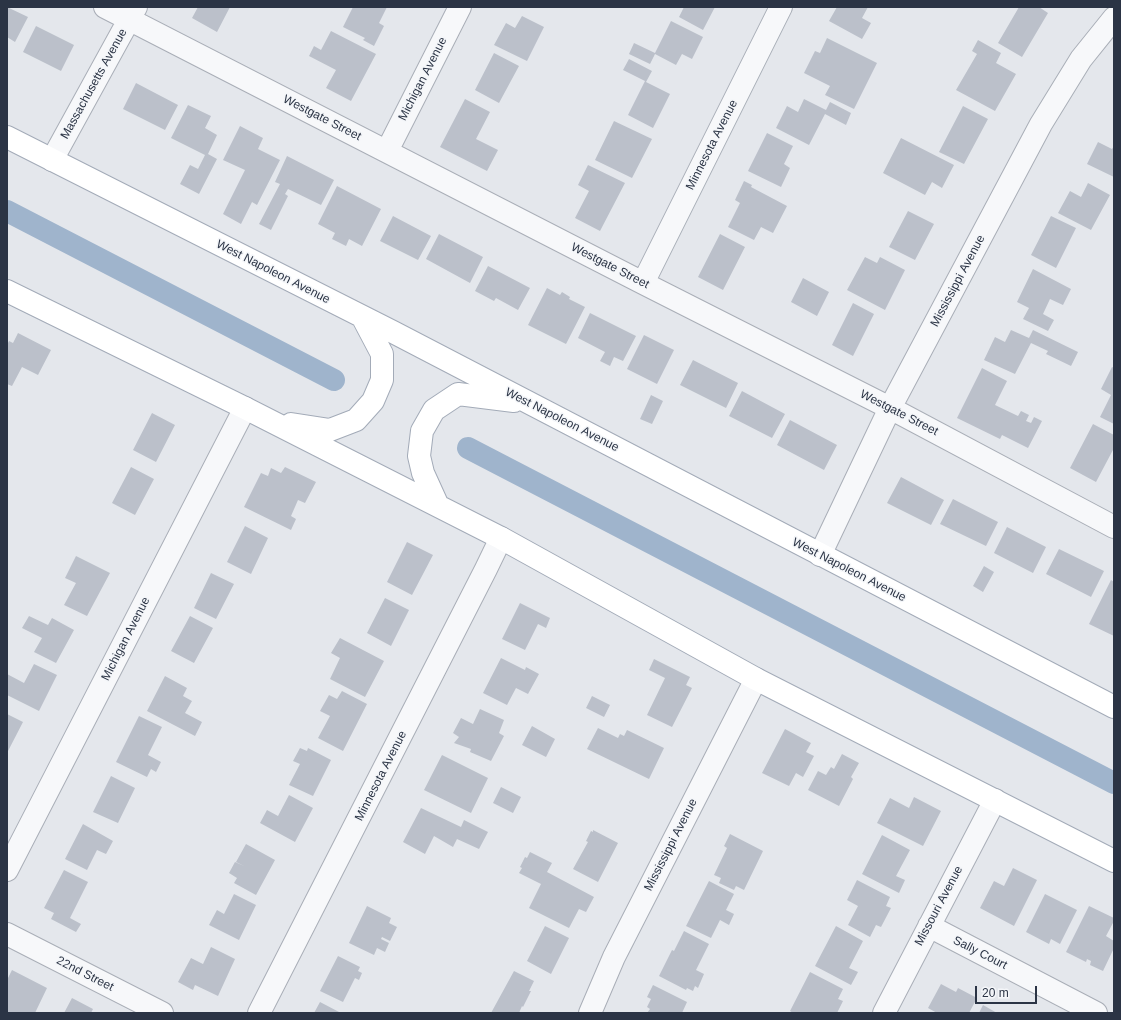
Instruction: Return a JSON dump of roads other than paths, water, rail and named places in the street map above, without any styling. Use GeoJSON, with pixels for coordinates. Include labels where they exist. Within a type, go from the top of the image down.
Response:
{"type":"FeatureCollection","features":[{"type":"Feature","properties":{"kind":"main road","name":"West Napoleon Avenue"},"geometry":{"type":"LineString","coordinates":[[7,137],[529,403],[1114,708]]}},
{"type":"Feature","properties":{"kind":"main road"},"geometry":{"type":"LineString","coordinates":[[7,291],[244,408],[501,538],[756,679],[1114,861]]}},
{"type":"Feature","properties":{"kind":"main road"},"geometry":{"type":"LineString","coordinates":[[270,421],[330,430],[356,420],[373,401],[382,380],[382,354],[362,318]]}},
{"type":"Feature","properties":{"kind":"main road"},"geometry":{"type":"LineString","coordinates":[[438,506],[423,473],[419,456],[422,431],[434,410],[458,394],[529,403]]}},
{"type":"Feature","properties":{"kind":"street","name":"Westgate Street"},"geometry":{"type":"LineString","coordinates":[[105,7],[132,13],[387,151],[890,408],[1114,527]]}},
{"type":"Feature","properties":{"kind":"street","name":"Michigan Avenue"},"geometry":{"type":"LineString","coordinates":[[387,151],[460,7]]}},
{"type":"Feature","properties":{"kind":"street","name":"Minnesota Avenue"},"geometry":{"type":"LineString","coordinates":[[643,283],[781,7]]}},
{"type":"Feature","properties":{"kind":"street","name":"Massachusetts Avenue"},"geometry":{"type":"LineString","coordinates":[[52,160],[132,13]]}},
{"type":"Feature","properties":{"kind":"street","name":"Mississippi Avenue"},"geometry":{"type":"LineString","coordinates":[[820,554],[890,408],[1041,124],[1081,59],[1114,18]]}},
{"type":"Feature","properties":{"kind":"street","name":"Michigan Avenue"},"geometry":{"type":"LineString","coordinates":[[7,870],[244,408]]}},
{"type":"Feature","properties":{"kind":"street","name":"Minnesota Avenue"},"geometry":{"type":"LineString","coordinates":[[259,1013],[483,576],[501,538]]}},
{"type":"Feature","properties":{"kind":"street","name":"Mississippi Avenue"},"geometry":{"type":"LineString","coordinates":[[590,1013],[614,956],[756,679]]}},
{"type":"Feature","properties":{"kind":"street","name":"Missouri Avenue"},"geometry":{"type":"LineString","coordinates":[[884,1013],[995,800]]}},
{"type":"Feature","properties":{"kind":"street","name":"Sally Court"},"geometry":{"type":"LineString","coordinates":[[929,926],[1096,1013]]}},
{"type":"Feature","properties":{"kind":"street","name":"22nd Street"},"geometry":{"type":"LineString","coordinates":[[7,934],[162,1013]]}},
{"type":"Feature","properties":{"kind":"waterway"},"geometry":{"type":"LineString","coordinates":[[7,211],[334,380]]}},
{"type":"Feature","properties":{"kind":"waterway"},"geometry":{"type":"LineString","coordinates":[[468,448],[1114,783]]}}]}
